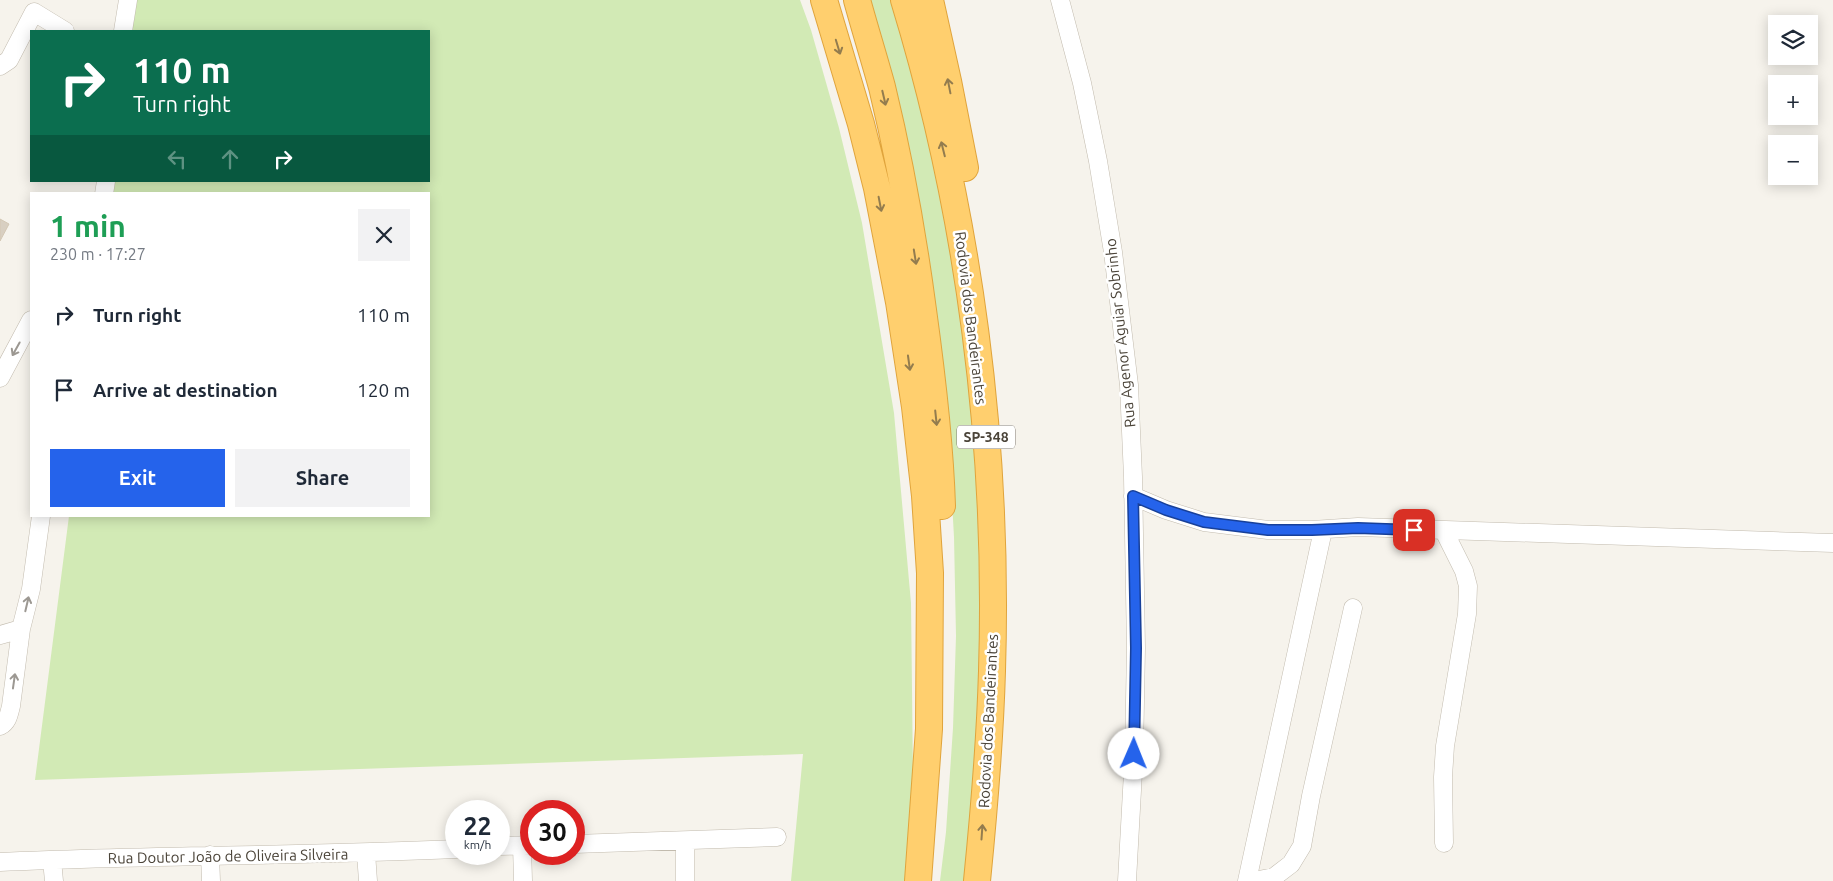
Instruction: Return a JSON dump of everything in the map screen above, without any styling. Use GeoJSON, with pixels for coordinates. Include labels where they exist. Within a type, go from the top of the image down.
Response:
{"type":"FeatureCollection","features":[{"type":"Feature","properties":{"kind":"highway"},"geometry":{"type":"LineString","coordinates":[[824,0],[861,124],[877,188],[900,302],[925,496],[930,573],[928,729],[918,881]]}},
{"type":"Feature","properties":{"kind":"highway","name":"SP-348"},"geometry":{"type":"LineString","coordinates":[[857,0],[881,86],[900,168],[916,259],[938,436],[945,572],[944,655],[936,823],[930,881]]}},
{"type":"Feature","properties":{"kind":"highway","name":"Rodovia dos Bandeirantes"},"geometry":{"type":"LineString","coordinates":[[904,0],[929,88],[959,225],[979,363],[988,459],[991,534],[992,671],[978,881]]}},
{"type":"Feature","properties":{"kind":"highway"},"geometry":{"type":"LineString","coordinates":[[930,0],[973,210],[994,392],[1004,533],[1004,600],[1002,657],[988,742]]}},
{"type":"Feature","properties":{"kind":"street"},"geometry":{"type":"LineString","coordinates":[[123,30],[128,0]]}},
{"type":"Feature","properties":{"kind":"street","name":"Rua Agenor Aguiar Sobrinho"},"geometry":{"type":"LineString","coordinates":[[1060,0],[1082,82],[1098,161],[1129,385],[1136,648],[1134,754],[1127,881]]}},
{"type":"Feature","properties":{"kind":"street"},"geometry":{"type":"LineString","coordinates":[[0,66],[9,60],[34,12],[63,30]]}},
{"type":"Feature","properties":{"kind":"street"},"geometry":{"type":"LineString","coordinates":[[0,378],[30,322]]}},
{"type":"Feature","properties":{"kind":"street"},"geometry":{"type":"LineString","coordinates":[[1133,496],[1166,510],[1204,522],[1268,530],[1358,528],[1833,543]]}},
{"type":"Feature","properties":{"kind":"street"},"geometry":{"type":"LineString","coordinates":[[0,726],[5,724],[11,706],[21,629],[30,589],[41,517]]}},
{"type":"Feature","properties":{"kind":"street"},"geometry":{"type":"LineString","coordinates":[[1247,881],[1323,530]]}},
{"type":"Feature","properties":{"kind":"street"},"geometry":{"type":"LineString","coordinates":[[1444,531],[1464,571],[1468,586],[1467,614],[1445,746],[1443,784],[1444,843]]}},
{"type":"Feature","properties":{"kind":"street"},"geometry":{"type":"LineString","coordinates":[[1254,881],[1274,877],[1280,873],[1291,864],[1302,846],[1311,796],[1353,608]]}},
{"type":"Feature","properties":{"kind":"street"},"geometry":{"type":"LineString","coordinates":[[0,635],[21,629]]}},
{"type":"Feature","properties":{"kind":"street"},"geometry":{"type":"LineString","coordinates":[[585,844],[777,838]]}},
{"type":"Feature","properties":{"kind":"street"},"geometry":{"type":"LineString","coordinates":[[685,841],[685,881]]}},
{"type":"Feature","properties":{"kind":"street","name":"Rua Doutor João de Oliveira Silveira"},"geometry":{"type":"LineString","coordinates":[[0,862],[445,849]]}},
{"type":"Feature","properties":{"kind":"street"},"geometry":{"type":"LineString","coordinates":[[366,853],[368,881]]}},
{"type":"Feature","properties":{"kind":"street"},"geometry":{"type":"LineString","coordinates":[[210,855],[211,881]]}},
{"type":"Feature","properties":{"kind":"street"},"geometry":{"type":"LineString","coordinates":[[52,860],[54,881]]}},
{"type":"Feature","properties":{"kind":"street"},"geometry":{"type":"LineString","coordinates":[[523,881],[525,865]]}},
{"type":"Feature","properties":{"kind":"green space"},"geometry":{"type":"Polygon","coordinates":[[[136,0],[800,0],[811,30],[839,128],[862,223],[894,413],[911,603],[913,776],[905,881],[791,881],[803,754],[35,780],[69,517],[430,517],[430,192],[111,192],[112,182],[430,182],[430,30],[132,30],[136,0]]]}},
{"type":"Feature","properties":{"kind":"green space"},"geometry":{"type":"Polygon","coordinates":[[[867,0],[896,0],[922,88],[971,363],[984,636],[969,881],[940,881],[946,832],[953,728],[956,636],[954,537],[949,448],[867,0]]]}},
{"type":"Feature","properties":{"kind":"building"},"geometry":{"type":"Polygon","coordinates":[[[0,219],[9,224],[0,241],[0,219]]]}},
{"type":"Feature","properties":{"kind":"route"},"geometry":{"type":"LineString","coordinates":[[1134,754],[1136,648],[1133,496],[1166,510],[1204,522],[1268,530],[1340,528],[1414,530]]}}]}
